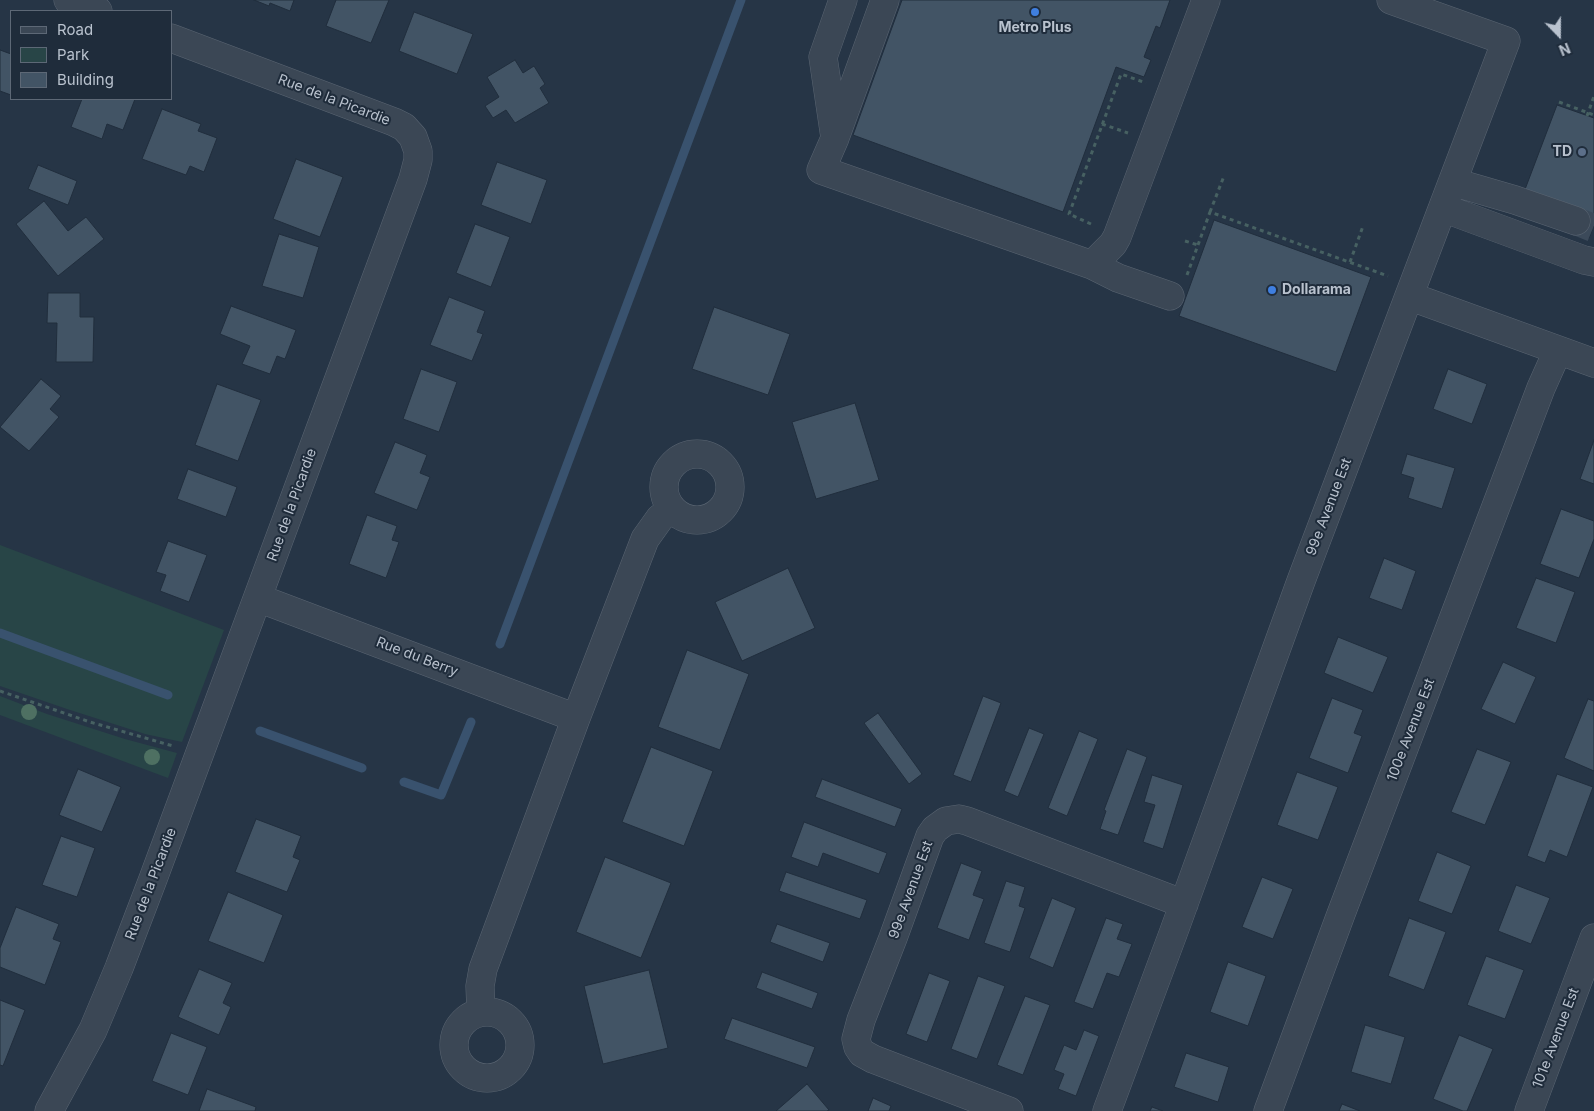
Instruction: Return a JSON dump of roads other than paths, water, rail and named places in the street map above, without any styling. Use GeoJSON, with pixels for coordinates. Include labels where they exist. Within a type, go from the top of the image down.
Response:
{"type":"FeatureCollection","features":[{"type":"Feature","properties":{"kind":"street"},"geometry":{"type":"LineString","coordinates":[[68,0],[95,10]]}},
{"type":"Feature","properties":{"kind":"street"},"geometry":{"type":"LineString","coordinates":[[835,138],[823,57],[843,0]]}},
{"type":"Feature","properties":{"kind":"street"},"geometry":{"type":"LineString","coordinates":[[885,0],[835,138],[820,170],[1092,265],[1118,278],[1177,288]]}},
{"type":"Feature","properties":{"kind":"street"},"geometry":{"type":"LineString","coordinates":[[1092,265],[1113,244],[1117,237],[1206,0]]}},
{"type":"Feature","properties":{"kind":"street","name":"99e Avenue Est"},"geometry":{"type":"LineString","coordinates":[[1106,1111],[1184,904],[1301,581],[1402,287],[1443,208],[1506,41],[1391,0]]}},
{"type":"Feature","properties":{"kind":"street","name":"Rue de la Picardie"},"geometry":{"type":"LineString","coordinates":[[49,1111],[93,1030],[119,968],[258,598],[413,179],[418,160],[418,151],[413,137],[408,131],[394,122],[172,38]]}},
{"type":"Feature","properties":{"kind":"street"},"geometry":{"type":"LineString","coordinates":[[1453,182],[1515,200],[1588,226]]}},
{"type":"Feature","properties":{"kind":"street"},"geometry":{"type":"LineString","coordinates":[[1443,208],[1589,261]]}},
{"type":"Feature","properties":{"kind":"street"},"geometry":{"type":"LineString","coordinates":[[1402,287],[1594,363]]}},
{"type":"Feature","properties":{"kind":"street","name":"100e Avenue Est"},"geometry":{"type":"LineString","coordinates":[[1268,1111],[1337,923],[1541,388],[1558,350]]}},
{"type":"Feature","properties":{"kind":"street"},"geometry":{"type":"LineString","coordinates":[[481,1012],[480,986],[483,969],[576,718],[645,539],[660,518],[672,509]]}},
{"type":"Feature","properties":{"kind":"street","name":"Rue du Berry"},"geometry":{"type":"LineString","coordinates":[[258,598],[576,718]]}},
{"type":"Feature","properties":{"kind":"street","name":"99e Avenue Est"},"geometry":{"type":"LineString","coordinates":[[1009,1111],[873,1059],[862,1053],[858,1047],[856,1039],[861,1020],[930,836],[935,829],[946,822],[959,819],[967,821],[1184,904]]}},
{"type":"Feature","properties":{"kind":"street","name":"101e Avenue Est"},"geometry":{"type":"LineString","coordinates":[[1529,1111],[1594,938]]}},
{"type":"Feature","properties":{"kind":"waterway"},"geometry":{"type":"LineString","coordinates":[[500,644],[741,0]]}},
{"type":"Feature","properties":{"kind":"waterway"},"geometry":{"type":"LineString","coordinates":[[0,633],[168,695]]}},
{"type":"Feature","properties":{"kind":"waterway"},"geometry":{"type":"LineString","coordinates":[[404,782],[441,795],[471,722]]}},
{"type":"Feature","properties":{"kind":"waterway"},"geometry":{"type":"LineString","coordinates":[[260,731],[362,768]]}},
{"type":"Feature","properties":{"kind":"tunnel"},"geometry":{"type":"LineString","coordinates":[[1576,221],[1593,228]]}},
{"type":"Feature","properties":{"kind":"place","name":"Metro Plus"},"geometry":{"type":"Point","coordinates":[1035,12]}},
{"type":"Feature","properties":{"kind":"place","name":"TD"},"geometry":{"type":"Point","coordinates":[1582,152]}},
{"type":"Feature","properties":{"kind":"place","name":"Dollarama"},"geometry":{"type":"Point","coordinates":[1272,290]}}]}
